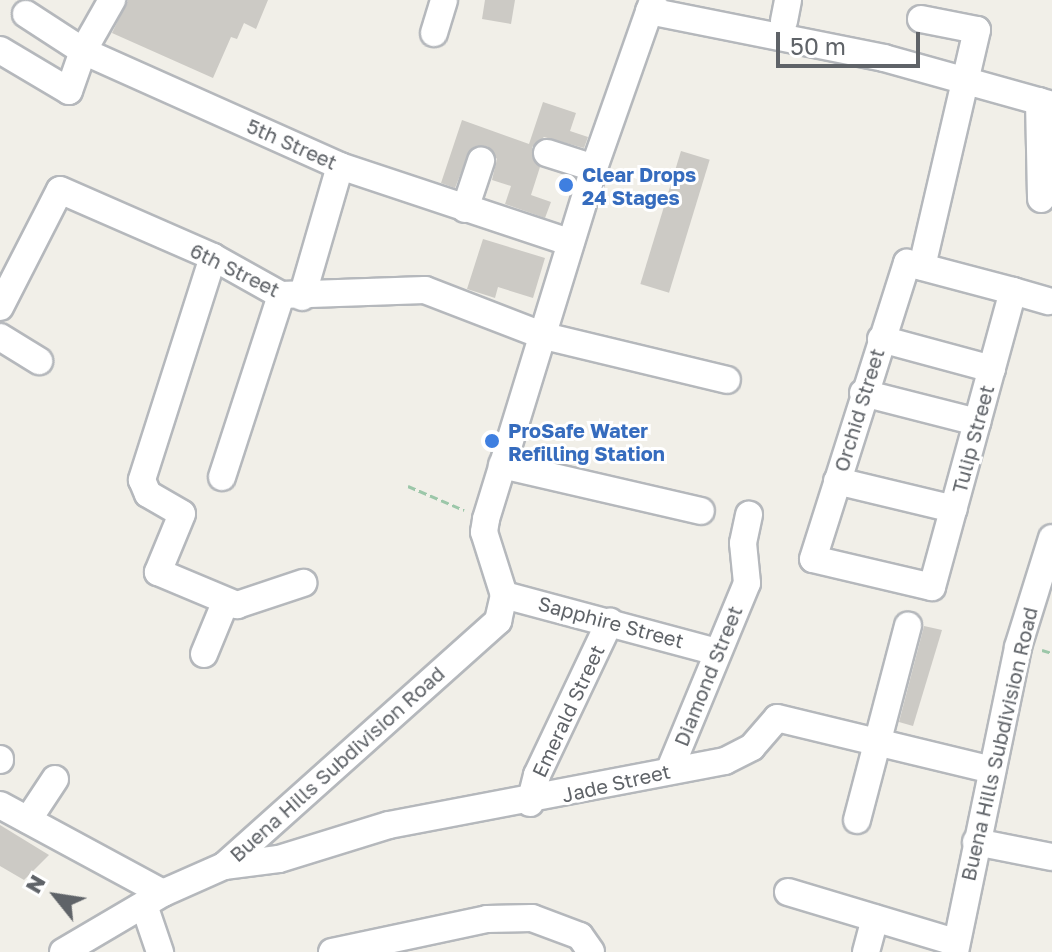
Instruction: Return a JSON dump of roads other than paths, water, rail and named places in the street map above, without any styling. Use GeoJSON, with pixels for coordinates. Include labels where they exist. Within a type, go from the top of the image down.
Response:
{"type":"FeatureCollection","features":[{"type":"Feature","properties":{"kind":"street"},"geometry":{"type":"LineString","coordinates":[[0,50],[69,91],[83,51],[112,0]]}},
{"type":"Feature","properties":{"kind":"street"},"geometry":{"type":"LineString","coordinates":[[434,33],[444,0]]}},
{"type":"Feature","properties":{"kind":"street"},"geometry":{"type":"LineString","coordinates":[[504,595],[484,532],[486,519],[594,168],[651,5],[884,58],[1045,103],[1041,199]]}},
{"type":"Feature","properties":{"kind":"street","name":"5th Street"},"geometry":{"type":"LineString","coordinates":[[26,14],[83,51],[340,166],[571,243]]}},
{"type":"Feature","properties":{"kind":"street","name":"Orchid Street"},"geometry":{"type":"LineString","coordinates":[[921,19],[977,30],[914,265],[881,339],[813,559],[932,587]]}},
{"type":"Feature","properties":{"kind":"street"},"geometry":{"type":"LineString","coordinates":[[547,153],[594,168]]}},
{"type":"Feature","properties":{"kind":"street"},"geometry":{"type":"LineString","coordinates":[[465,209],[481,161]]}},
{"type":"Feature","properties":{"kind":"street"},"geometry":{"type":"LineString","coordinates":[[222,477],[340,166]]}},
{"type":"Feature","properties":{"kind":"street","name":"6th Street"},"geometry":{"type":"LineString","coordinates":[[0,307],[60,190],[213,257],[291,296],[425,290],[544,336],[727,380]]}},
{"type":"Feature","properties":{"kind":"street"},"geometry":{"type":"LineString","coordinates":[[213,257],[142,480],[148,494],[182,514],[158,572],[225,603],[237,605],[303,583]]}},
{"type":"Feature","properties":{"kind":"street"},"geometry":{"type":"LineString","coordinates":[[914,265],[1049,301]]}},
{"type":"Feature","properties":{"kind":"street","name":"Tulip Street"},"geometry":{"type":"LineString","coordinates":[[932,587],[1013,291]]}},
{"type":"Feature","properties":{"kind":"street"},"geometry":{"type":"LineString","coordinates":[[0,337],[39,361]]}},
{"type":"Feature","properties":{"kind":"street"},"geometry":{"type":"LineString","coordinates":[[881,339],[992,369]]}},
{"type":"Feature","properties":{"kind":"street"},"geometry":{"type":"LineString","coordinates":[[863,393],[977,422]]}},
{"type":"Feature","properties":{"kind":"street"},"geometry":{"type":"LineString","coordinates":[[502,465],[701,511]]}},
{"type":"Feature","properties":{"kind":"street"},"geometry":{"type":"LineString","coordinates":[[837,481],[954,509]]}},
{"type":"Feature","properties":{"kind":"street","name":"Diamond Street"},"geometry":{"type":"LineString","coordinates":[[670,769],[747,583],[743,543],[749,515]]}},
{"type":"Feature","properties":{"kind":"street","name":"Buena Hills Subdivision Road"},"geometry":{"type":"LineString","coordinates":[[955,947],[1018,647],[1052,538]]}},
{"type":"Feature","properties":{"kind":"street","name":"Sapphire Street"},"geometry":{"type":"LineString","coordinates":[[504,595],[717,652]]}},
{"type":"Feature","properties":{"kind":"street","name":"Buena Hills Subdivision Road"},"geometry":{"type":"LineString","coordinates":[[63,952],[153,899],[224,866],[498,621],[504,595]]}},
{"type":"Feature","properties":{"kind":"street"},"geometry":{"type":"LineString","coordinates":[[204,654],[225,603]]}},
{"type":"Feature","properties":{"kind":"street","name":"Emerald Street"},"geometry":{"type":"LineString","coordinates":[[530,803],[537,775],[610,621]]}},
{"type":"Feature","properties":{"kind":"street"},"geometry":{"type":"LineString","coordinates":[[857,820],[908,626]]}},
{"type":"Feature","properties":{"kind":"street","name":"Jade Street"},"geometry":{"type":"LineString","coordinates":[[224,866],[279,859],[389,825],[530,803],[670,769],[725,761],[752,747],[777,718],[992,770]]}},
{"type":"Feature","properties":{"kind":"street"},"geometry":{"type":"LineString","coordinates":[[28,820],[55,779]]}},
{"type":"Feature","properties":{"kind":"street"},"geometry":{"type":"LineString","coordinates":[[0,805],[153,899],[160,952]]}},
{"type":"Feature","properties":{"kind":"street"},"geometry":{"type":"LineString","coordinates":[[976,842],[1052,857]]}},
{"type":"Feature","properties":{"kind":"street"},"geometry":{"type":"LineString","coordinates":[[788,892],[875,918],[955,947]]}},
{"type":"Feature","properties":{"kind":"street"},"geometry":{"type":"LineString","coordinates":[[332,952],[487,919],[532,918],[580,936],[591,952]]}},
{"type":"Feature","properties":{"kind":"street"},"geometry":{"type":"LineString","coordinates":[[866,952],[875,918]]}},
{"type":"Feature","properties":{"kind":"place","name":"Clear Drops 24 Stages"},"geometry":{"type":"Point","coordinates":[566,185]}},
{"type":"Feature","properties":{"kind":"place","name":"ProSafe Water Refilling Station"},"geometry":{"type":"Point","coordinates":[492,441]}}]}
